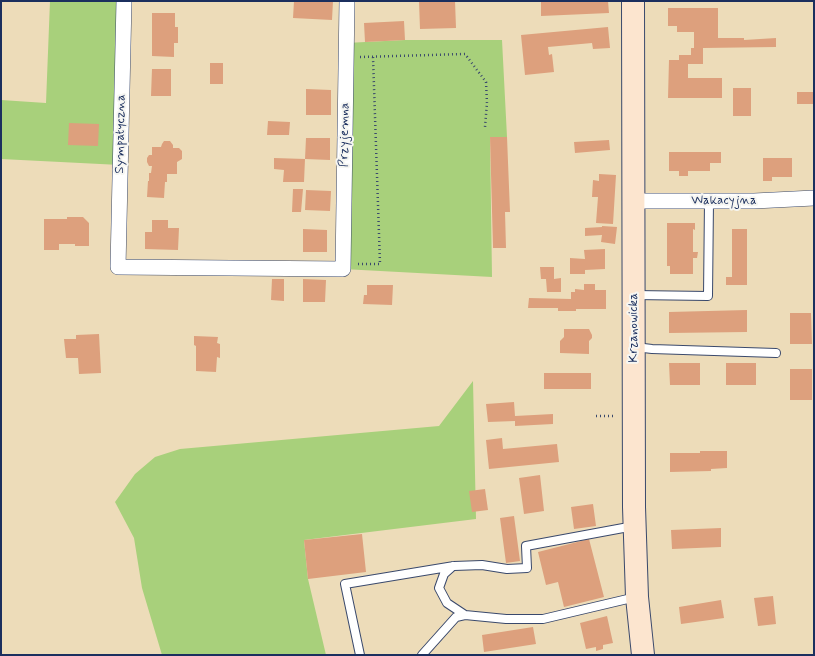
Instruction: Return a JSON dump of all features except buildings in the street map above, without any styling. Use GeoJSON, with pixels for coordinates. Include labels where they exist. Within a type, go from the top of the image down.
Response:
{"type":"FeatureCollection","features":[{"type":"Feature","properties":{"kind":"street","name":"Sympatyczna"},"geometry":{"type":"LineString","coordinates":[[124,1],[118,267],[343,266]]}},
{"type":"Feature","properties":{"kind":"street","name":"Przyjemna"},"geometry":{"type":"LineString","coordinates":[[343,266],[347,1]]}},
{"type":"Feature","properties":{"kind":"street","name":"Krzanowicka"},"geometry":{"type":"LineString","coordinates":[[633,1],[635,525],[637,597],[643,655]]}},
{"type":"Feature","properties":{"kind":"street","name":"Wakacyjna"},"geometry":{"type":"LineString","coordinates":[[634,201],[754,201],[814,198]]}},
{"type":"Feature","properties":{"kind":"lane"},"geometry":{"type":"LineString","coordinates":[[634,295],[708,296],[709,201]]}},
{"type":"Feature","properties":{"kind":"lane"},"geometry":{"type":"LineString","coordinates":[[634,347],[652,349],[776,353]]}},
{"type":"Feature","properties":{"kind":"lane"},"geometry":{"type":"LineString","coordinates":[[360,655],[345,584],[454,566],[482,565],[507,568],[527,568],[526,546],[635,525]]}},
{"type":"Feature","properties":{"kind":"lane"},"geometry":{"type":"LineString","coordinates":[[454,566],[444,574],[439,588],[447,603],[464,615]]}},
{"type":"Feature","properties":{"kind":"lane"},"geometry":{"type":"LineString","coordinates":[[422,655],[456,617],[464,615],[506,619],[543,619],[637,597]]}},
{"type":"Feature","properties":{"kind":"path"},"geometry":{"type":"LineString","coordinates":[[346,57],[465,54],[486,82],[487,102],[485,127]]}},
{"type":"Feature","properties":{"kind":"path"},"geometry":{"type":"LineString","coordinates":[[343,266],[380,264],[373,57]]}},
{"type":"Feature","properties":{"kind":"path"},"geometry":{"type":"LineString","coordinates":[[596,416],[623,416]]}},
{"type":"Feature","properties":{"kind":"green space"},"geometry":{"type":"Polygon","coordinates":[[[50,1],[124,1],[120,165],[1,159],[1,100],[46,103],[50,1]]]}},
{"type":"Feature","properties":{"kind":"green space"},"geometry":{"type":"Polygon","coordinates":[[[405,40],[502,40],[507,137],[490,137],[492,277],[343,269],[346,43],[405,40]]]}},
{"type":"Feature","properties":{"kind":"green space"},"geometry":{"type":"Polygon","coordinates":[[[473,381],[476,519],[304,540],[308,579],[326,655],[162,655],[142,588],[134,538],[115,502],[135,474],[155,457],[180,449],[439,426],[473,381]]]}}]}
